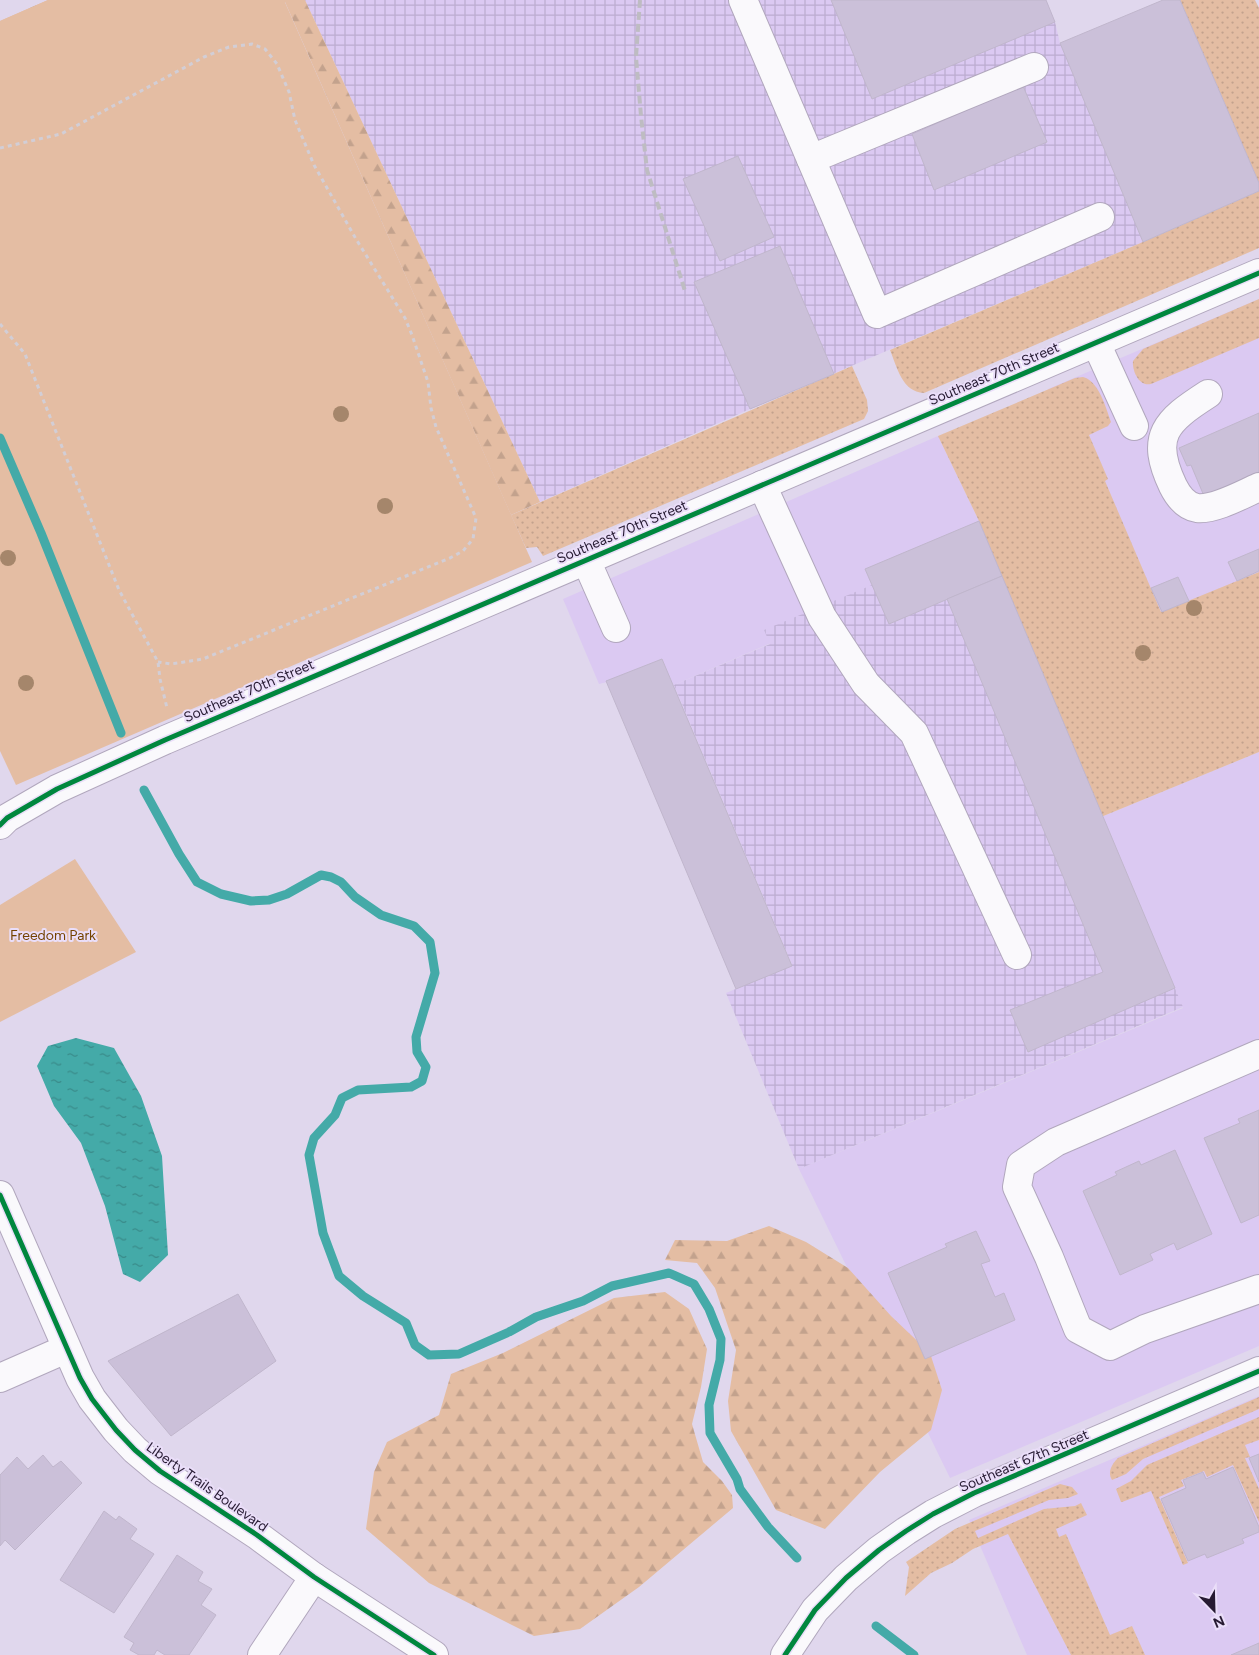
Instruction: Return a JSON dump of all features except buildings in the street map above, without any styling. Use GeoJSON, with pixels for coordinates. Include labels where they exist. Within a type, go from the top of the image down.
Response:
{"type":"FeatureCollection","features":[{"type":"Feature","properties":{"kind":"street"},"geometry":{"type":"LineString","coordinates":[[743,0],[877,314],[1100,218]]}},
{"type":"Feature","properties":{"kind":"street"},"geometry":{"type":"LineString","coordinates":[[811,159],[1034,67]]}},
{"type":"Feature","properties":{"kind":"street","name":"Southeast 70th Street"},"geometry":{"type":"LineString","coordinates":[[0,825],[7,818],[57,789],[178,734],[1259,273]]}},
{"type":"Feature","properties":{"kind":"street"},"geometry":{"type":"LineString","coordinates":[[1096,343],[1134,426]]}},
{"type":"Feature","properties":{"kind":"street"},"geometry":{"type":"LineString","coordinates":[[1208,394],[1174,418],[1166,430],[1162,446],[1162,463],[1175,490],[1181,500],[1198,508],[1211,506],[1259,487]]}},
{"type":"Feature","properties":{"kind":"street"},"geometry":{"type":"LineString","coordinates":[[762,485],[822,617],[866,684],[914,733],[1017,955]]}},
{"type":"Feature","properties":{"kind":"street"},"geometry":{"type":"LineString","coordinates":[[586,560],[616,628]]}},
{"type":"Feature","properties":{"kind":"street"},"geometry":{"type":"LineString","coordinates":[[1259,1054],[1056,1142],[1021,1166],[1017,1187],[1050,1257],[1078,1329],[1110,1346],[1145,1329],[1259,1289]]}},
{"type":"Feature","properties":{"kind":"street","name":"Liberty Trails Boulevard"},"geometry":{"type":"LineString","coordinates":[[0,1195],[66,1349],[92,1399],[134,1450],[160,1471],[257,1535],[314,1577],[434,1655]]}},
{"type":"Feature","properties":{"kind":"street"},"geometry":{"type":"LineString","coordinates":[[0,1378],[66,1349]]}},
{"type":"Feature","properties":{"kind":"street","name":"Southeast 67th Street"},"geometry":{"type":"LineString","coordinates":[[785,1655],[815,1610],[846,1578],[879,1550],[933,1514],[974,1493],[1259,1371]]}},
{"type":"Feature","properties":{"kind":"street"},"geometry":{"type":"LineString","coordinates":[[262,1655],[314,1577]]}},
{"type":"Feature","properties":{"kind":"path"},"geometry":{"type":"LineString","coordinates":[[0,148],[61,134],[204,58],[229,47],[252,44],[265,49],[277,64],[289,92],[295,120],[318,173],[405,318],[428,382],[431,408],[436,427],[476,518],[473,539],[463,551],[450,558],[202,659],[172,664],[158,662]]}},
{"type":"Feature","properties":{"kind":"path"},"geometry":{"type":"LineString","coordinates":[[0,324],[25,354],[119,590],[158,662],[160,679],[169,713],[178,734]]}},
{"type":"Feature","properties":{"kind":"shaded area"},"geometry":{"type":"Polygon","coordinates":[[[305,0],[1046,0],[1055,22],[1060,43],[1143,242],[750,409],[540,502],[305,0]]]}},
{"type":"Feature","properties":{"kind":"shaded area"},"geometry":{"type":"Polygon","coordinates":[[[1259,299],[1259,580],[1151,626],[1048,389],[1259,299]]]}},
{"type":"Feature","properties":{"kind":"shaded area"},"geometry":{"type":"Polygon","coordinates":[[[938,436],[979,521],[1002,576],[889,624],[765,630],[771,643],[674,685],[792,966],[736,989],[607,682],[599,684],[563,599],[938,436]]]}},
{"type":"Feature","properties":{"kind":"shaded area"},"geometry":{"type":"Polygon","coordinates":[[[1002,576],[1101,817],[1183,1007],[799,1169],[726,993],[792,965],[674,685],[770,644],[764,630],[872,585],[889,624],[1002,576]]]}},
{"type":"Feature","properties":{"kind":"shaded area"},"geometry":{"type":"Polygon","coordinates":[[[1259,752],[1259,1346],[950,1478],[799,1169],[1183,1008],[1101,817],[1259,752]]]}},
{"type":"Feature","properties":{"kind":"shaded area"},"geometry":{"type":"Polygon","coordinates":[[[1259,1396],[1259,1655],[1027,1655],[969,1520],[1259,1396]]]}},
{"type":"Feature","properties":{"kind":"green space"},"geometry":{"type":"Polygon","coordinates":[[[48,0],[305,0],[540,502],[511,515],[285,2],[0,21],[48,0]]]}},
{"type":"Feature","properties":{"kind":"green space"},"geometry":{"type":"Polygon","coordinates":[[[48,0],[284,0],[532,562],[16,785],[0,751],[0,21],[48,0]]]}},
{"type":"Feature","properties":{"kind":"green space"},"geometry":{"type":"Polygon","coordinates":[[[1180,0],[1255,0],[1259,8],[1259,183],[1180,0]]]}},
{"type":"Feature","properties":{"kind":"green space"},"geometry":{"type":"Polygon","coordinates":[[[1259,191],[1259,248],[924,393],[910,388],[901,378],[890,350],[1259,191]]]}},
{"type":"Feature","properties":{"kind":"green space"},"geometry":{"type":"Polygon","coordinates":[[[1259,299],[1259,338],[1151,384],[1143,383],[1137,377],[1133,361],[1143,349],[1259,299]]]}},
{"type":"Feature","properties":{"kind":"green space"},"geometry":{"type":"Polygon","coordinates":[[[852,366],[867,400],[868,411],[864,419],[543,556],[537,547],[526,548],[511,515],[852,366]]]}},
{"type":"Feature","properties":{"kind":"green space"},"geometry":{"type":"Polygon","coordinates":[[[1083,377],[1098,389],[1111,422],[1108,426],[1089,435],[1108,479],[1105,481],[1161,612],[1259,572],[1259,752],[1101,817],[979,521],[938,436],[1075,378],[1083,377]]]}},
{"type":"Feature","properties":{"kind":"green space","name":"Freedom Park"},"geometry":{"type":"Polygon","coordinates":[[[75,859],[136,952],[0,1022],[0,905],[75,859]]]}},
{"type":"Feature","properties":{"kind":"green space"},"geometry":{"type":"Polygon","coordinates":[[[769,1226],[806,1242],[848,1268],[891,1316],[930,1353],[942,1390],[931,1430],[880,1472],[825,1529],[776,1510],[731,1431],[728,1401],[736,1350],[715,1288],[697,1263],[665,1260],[675,1240],[727,1241],[769,1226]]]}},
{"type":"Feature","properties":{"kind":"green space"},"geometry":{"type":"Polygon","coordinates":[[[665,1292],[689,1309],[707,1349],[701,1387],[692,1424],[703,1462],[722,1481],[732,1495],[733,1508],[639,1587],[580,1629],[534,1636],[429,1583],[366,1529],[374,1472],[387,1442],[439,1415],[451,1374],[503,1353],[614,1298],[665,1292]]]}},
{"type":"Feature","properties":{"kind":"green space"},"geometry":{"type":"Polygon","coordinates":[[[1259,1397],[1259,1409],[1143,1459],[1126,1474],[1112,1480],[1111,1468],[1118,1458],[1259,1397]]]}},
{"type":"Feature","properties":{"kind":"green space"},"geometry":{"type":"Polygon","coordinates":[[[1259,1417],[1259,1440],[1245,1445],[1250,1457],[1245,1458],[1259,1489],[1259,1522],[1233,1465],[1207,1477],[1204,1471],[1181,1480],[1184,1486],[1159,1497],[1188,1563],[1183,1565],[1151,1491],[1121,1502],[1116,1489],[1131,1481],[1147,1465],[1259,1417]]]}},
{"type":"Feature","properties":{"kind":"green space"},"geometry":{"type":"Polygon","coordinates":[[[1060,1484],[1072,1487],[1078,1494],[1068,1498],[1049,1500],[975,1531],[978,1538],[1044,1509],[1075,1506],[1081,1503],[1087,1515],[1056,1529],[1059,1537],[1066,1534],[1110,1635],[1132,1626],[1145,1655],[1071,1655],[1008,1534],[973,1549],[952,1563],[931,1573],[905,1596],[909,1567],[906,1562],[955,1529],[1060,1484]]]}},
{"type":"Feature","properties":{"kind":"water"},"geometry":{"type":"Polygon","coordinates":[[[76,1038],[114,1048],[141,1096],[162,1156],[168,1255],[140,1282],[123,1274],[105,1206],[81,1143],[54,1106],[37,1066],[48,1046],[76,1038]]]}},
{"type":"Feature","properties":{"kind":"waterway"},"geometry":{"type":"LineString","coordinates":[[0,438],[41,533],[121,733]]}},
{"type":"Feature","properties":{"kind":"waterway"},"geometry":{"type":"LineString","coordinates":[[144,790],[179,854],[197,882],[221,894],[251,901],[269,900],[287,894],[321,875],[331,877],[341,882],[355,897],[381,915],[414,926],[430,942],[435,973],[416,1037],[417,1052],[426,1067],[422,1081],[411,1087],[358,1090],[342,1098],[335,1115],[314,1138],[309,1155],[323,1233],[339,1276],[363,1296],[406,1323],[415,1345],[429,1355],[459,1354],[509,1332],[536,1317],[583,1301],[612,1286],[669,1273],[694,1284],[709,1309],[721,1339],[720,1360],[709,1405],[710,1433],[737,1479],[740,1489],[768,1527],[797,1558]]}},
{"type":"Feature","properties":{"kind":"waterway"},"geometry":{"type":"LineString","coordinates":[[876,1626],[914,1655]]}},
{"type":"Feature","properties":{"kind":"railway"},"geometry":{"type":"LineString","coordinates":[[640,0],[636,57],[647,170],[685,291]]}},
{"type":"Feature","properties":{"kind":"cycle path"},"geometry":{"type":"LineString","coordinates":[[0,825],[7,818],[57,789],[165,740],[1259,273]]}},
{"type":"Feature","properties":{"kind":"cycle path"},"geometry":{"type":"LineString","coordinates":[[0,1195],[80,1378],[92,1399],[116,1430],[135,1450],[160,1471],[257,1535],[314,1577],[434,1655]]}},
{"type":"Feature","properties":{"kind":"cycle path"},"geometry":{"type":"LineString","coordinates":[[785,1655],[815,1610],[846,1578],[879,1550],[933,1514],[974,1493],[1259,1371]]}}]}
